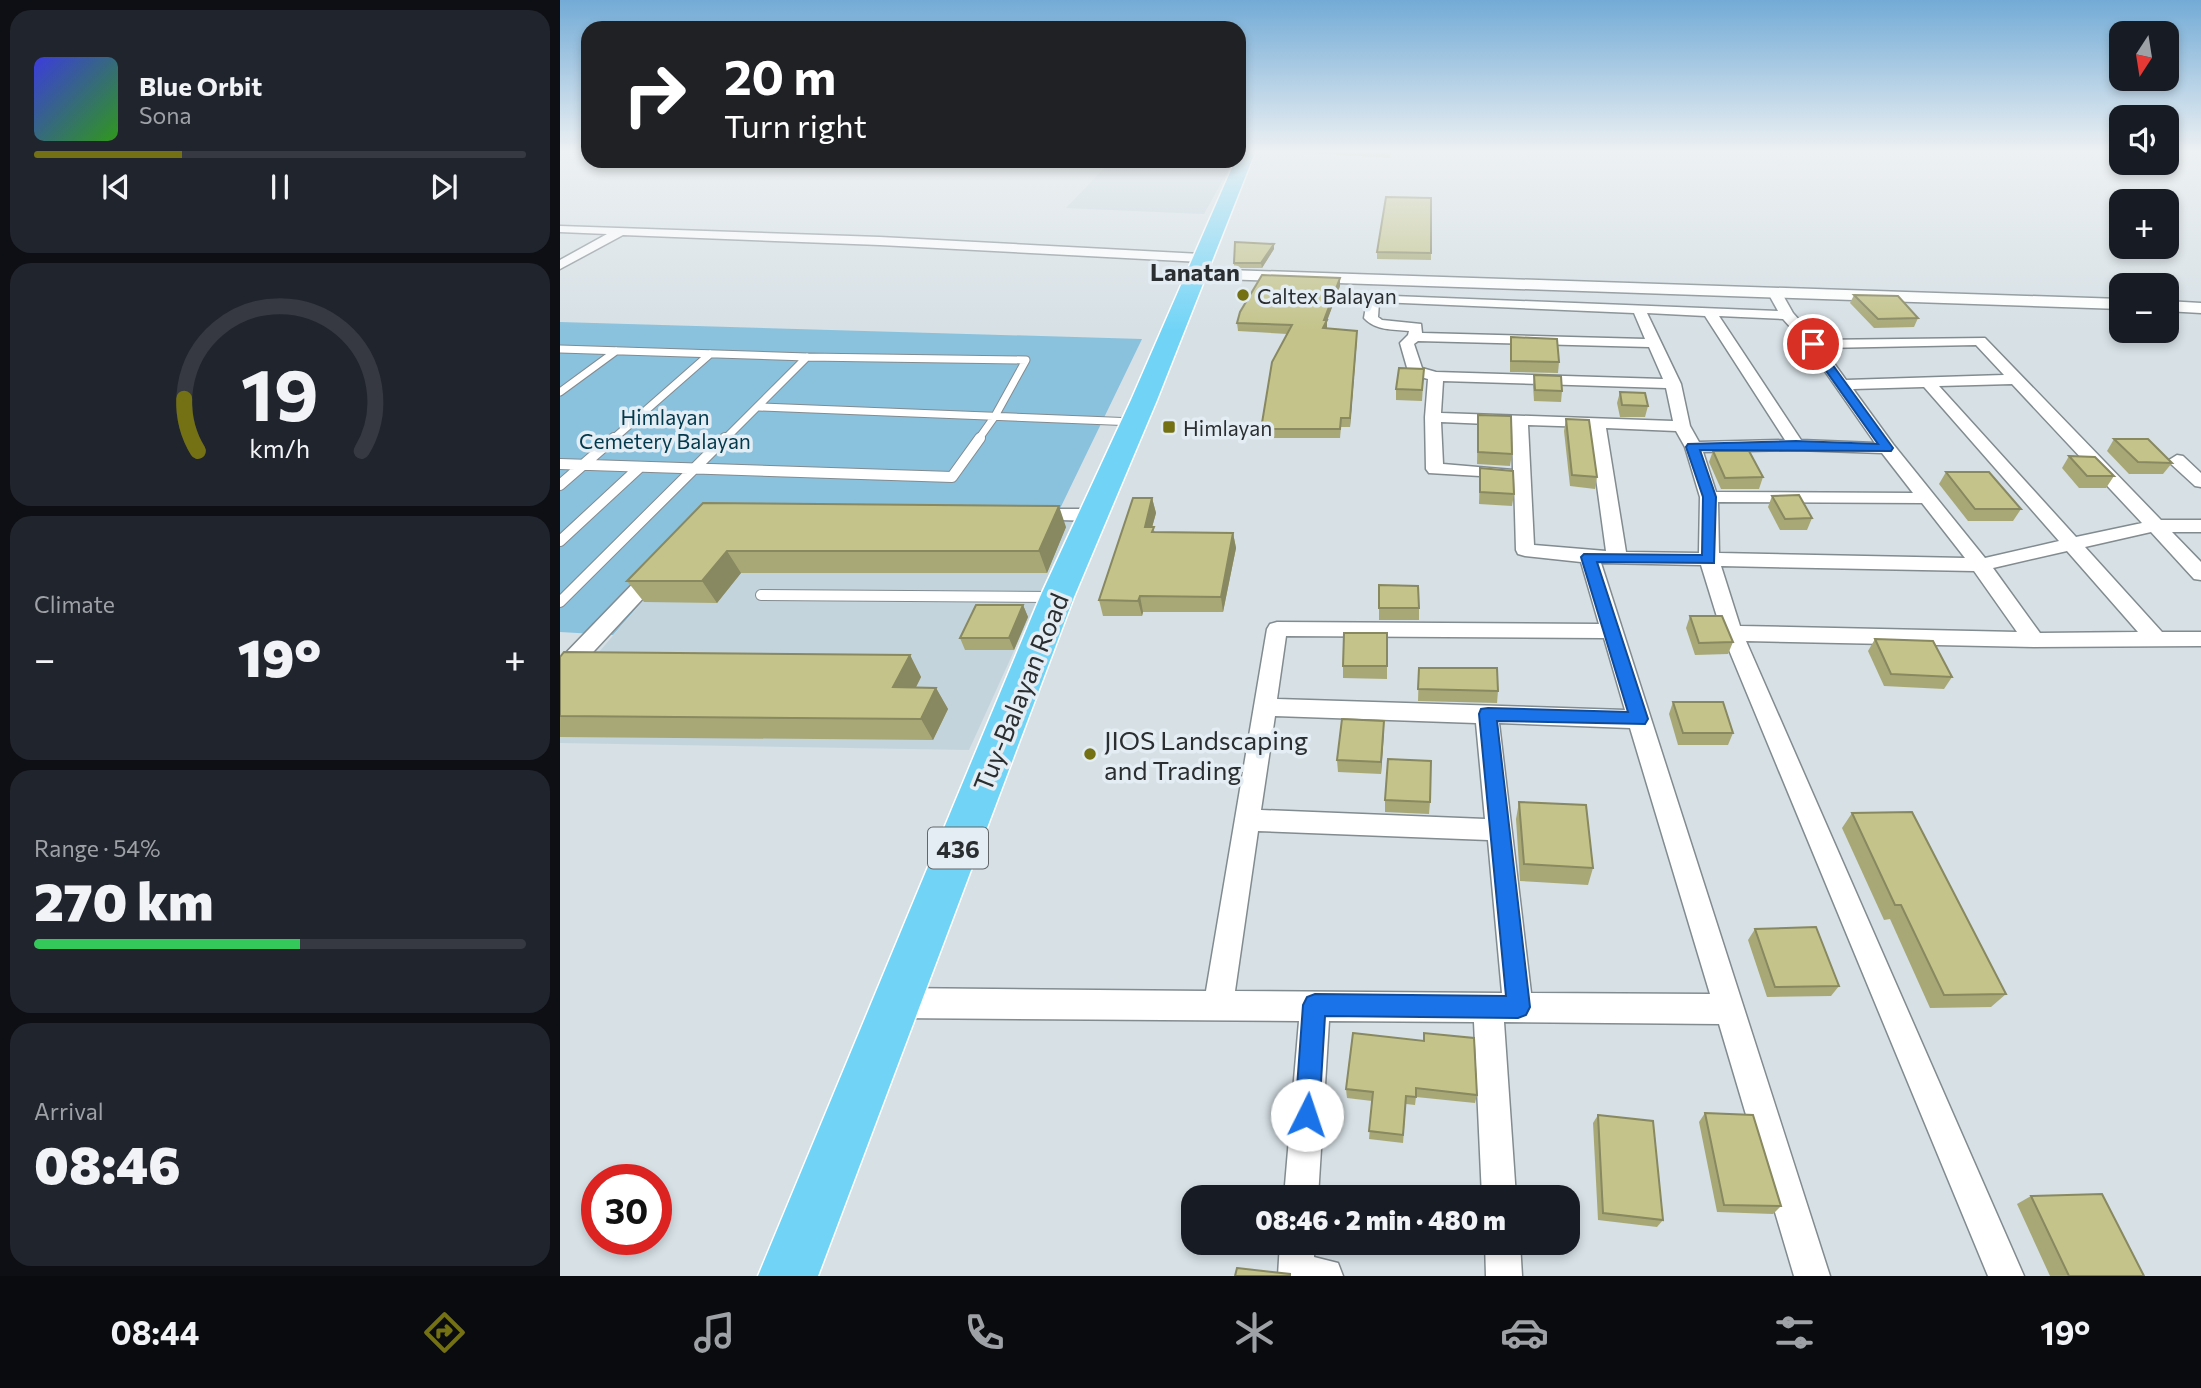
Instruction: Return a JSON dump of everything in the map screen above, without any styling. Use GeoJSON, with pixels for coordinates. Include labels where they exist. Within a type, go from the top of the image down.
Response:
{"type":"FeatureCollection","features":[{"type":"Feature","properties":{"kind":"main road","name":"Tuy-Balayan Road"},"geometry":{"type":"LineString","coordinates":[[788,1276],[1057,597],[1135,422],[1222,212]]}},
{"type":"Feature","properties":{"kind":"street"},"geometry":{"type":"LineString","coordinates":[[560,229],[880,241],[1199,266],[1775,293],[2109,304]]}},
{"type":"Feature","properties":{"kind":"street"},"geometry":{"type":"LineString","coordinates":[[560,265],[620,232]]}},
{"type":"Feature","properties":{"kind":"street"},"geometry":{"type":"LineString","coordinates":[[1775,293],[1787,315],[1813,344],[1887,448],[1980,565],[2034,640]]}},
{"type":"Feature","properties":{"kind":"street"},"geometry":{"type":"LineString","coordinates":[[1415,337],[1416,327],[1378,324],[1371,318],[1373,298],[1787,315]]}},
{"type":"Feature","properties":{"kind":"street"},"geometry":{"type":"LineString","coordinates":[[2179,307],[2201,308]]}},
{"type":"Feature","properties":{"kind":"street"},"geometry":{"type":"LineString","coordinates":[[1639,310],[1673,384],[1682,426],[1693,447],[1709,497],[1709,560],[1732,633],[2006,1276]]}},
{"type":"Feature","properties":{"kind":"street"},"geometry":{"type":"LineString","coordinates":[[1710,313],[1796,445]]}},
{"type":"Feature","properties":{"kind":"street"},"geometry":{"type":"LineString","coordinates":[[1654,343],[1415,337],[1407,343],[1415,371],[1436,376],[1673,384]]}},
{"type":"Feature","properties":{"kind":"street"},"geometry":{"type":"LineString","coordinates":[[1813,344],[1980,341],[2201,574]]}},
{"type":"Feature","properties":{"kind":"street"},"geometry":{"type":"LineString","coordinates":[[1436,376],[1433,417],[1435,469],[1521,475]]}},
{"type":"Feature","properties":{"kind":"street"},"geometry":{"type":"LineString","coordinates":[[1843,384],[1928,384],[2017,379]]}},
{"type":"Feature","properties":{"kind":"street"},"geometry":{"type":"LineString","coordinates":[[1928,384],[2156,639]]}},
{"type":"Feature","properties":{"kind":"street"},"geometry":{"type":"LineString","coordinates":[[1433,417],[1682,426]]}},
{"type":"Feature","properties":{"kind":"street"},"geometry":{"type":"LineString","coordinates":[[1520,421],[1525,550],[1617,558],[1980,565],[2154,526],[2201,526]]}},
{"type":"Feature","properties":{"kind":"street"},"geometry":{"type":"LineString","coordinates":[[1597,424],[1617,558]]}},
{"type":"Feature","properties":{"kind":"street"},"geometry":{"type":"LineString","coordinates":[[1693,447],[1796,445],[1887,448]]}},
{"type":"Feature","properties":{"kind":"street"},"geometry":{"type":"LineString","coordinates":[[2177,460],[2201,482]]}},
{"type":"Feature","properties":{"kind":"street"},"geometry":{"type":"LineString","coordinates":[[1709,497],[1927,498]]}},
{"type":"Feature","properties":{"kind":"street"},"geometry":{"type":"LineString","coordinates":[[1012,515],[1094,515]]}},
{"type":"Feature","properties":{"kind":"street"},"geometry":{"type":"LineString","coordinates":[[1589,557],[1812,1276]]}},
{"type":"Feature","properties":{"kind":"street"},"geometry":{"type":"LineString","coordinates":[[560,673],[667,560]]}},
{"type":"Feature","properties":{"kind":"street"},"geometry":{"type":"LineString","coordinates":[[1218,1004],[1277,629],[1611,631]]}},
{"type":"Feature","properties":{"kind":"street"},"geometry":{"type":"LineString","coordinates":[[1732,633],[2034,640],[2201,639]]}},
{"type":"Feature","properties":{"kind":"street"},"geometry":{"type":"LineString","coordinates":[[1265,707],[1639,719]]}},
{"type":"Feature","properties":{"kind":"street"},"geometry":{"type":"LineString","coordinates":[[1488,714],[1500,830],[1503,1007],[1499,1185]]}},
{"type":"Feature","properties":{"kind":"street"},"geometry":{"type":"LineString","coordinates":[[1247,820],[1500,830]]}},
{"type":"Feature","properties":{"kind":"street"},"geometry":{"type":"LineString","coordinates":[[895,1003],[1729,1009]]}},
{"type":"Feature","properties":{"kind":"street"},"geometry":{"type":"LineString","coordinates":[[1302,1185],[1315,1005]]}},
{"type":"Feature","properties":{"kind":"street"},"geometry":{"type":"LineString","coordinates":[[1297,1255],[1295,1275],[1325,1276]]}},
{"type":"Feature","properties":{"kind":"street"},"geometry":{"type":"LineString","coordinates":[[1503,1255],[1504,1276]]}},
{"type":"Feature","properties":{"kind":"lane"},"geometry":{"type":"LineString","coordinates":[[560,349],[807,358],[1027,360],[995,416],[952,477],[560,464]]}},
{"type":"Feature","properties":{"kind":"lane"},"geometry":{"type":"LineString","coordinates":[[560,357],[571,349]]}},
{"type":"Feature","properties":{"kind":"lane"},"geometry":{"type":"LineString","coordinates":[[560,392],[615,351]]}},
{"type":"Feature","properties":{"kind":"lane"},"geometry":{"type":"LineString","coordinates":[[560,485],[710,354]]}},
{"type":"Feature","properties":{"kind":"lane"},"geometry":{"type":"LineString","coordinates":[[560,602],[807,358]]}},
{"type":"Feature","properties":{"kind":"lane"},"geometry":{"type":"LineString","coordinates":[[759,407],[1135,422]]}},
{"type":"Feature","properties":{"kind":"lane"},"geometry":{"type":"LineString","coordinates":[[560,541],[640,467]]}},
{"type":"Feature","properties":{"kind":"lane"},"geometry":{"type":"LineString","coordinates":[[761,595],[1057,597]]}},
{"type":"Feature","properties":{"kind":"shaded area"},"geometry":{"type":"Polygon","coordinates":[[[1148,212],[1205,212],[1204,214],[1148,212]]]}},
{"type":"Feature","properties":{"kind":"shaded area"},"geometry":{"type":"Polygon","coordinates":[[[714,519],[1073,521],[969,750],[560,743],[560,697],[714,519]]]}},
{"type":"Feature","properties":{"kind":"green space","name":"Himlayan Cemetery Balayan"},"geometry":{"type":"Polygon","coordinates":[[[560,322],[1142,339],[1054,521],[714,519],[613,635],[560,632],[560,322]]]}},
{"type":"Feature","properties":{"kind":"building"},"geometry":{"type":"Polygon","coordinates":[[[1384,212],[1431,212],[1431,253],[1377,252],[1384,212]]]}},
{"type":"Feature","properties":{"kind":"building"},"geometry":{"type":"Polygon","coordinates":[[[1235,242],[1274,244],[1261,263],[1234,263],[1235,242]]]}},
{"type":"Feature","properties":{"kind":"building"},"geometry":{"type":"Polygon","coordinates":[[[1262,275],[1340,278],[1323,328],[1357,331],[1350,418],[1341,418],[1340,429],[1261,429],[1272,362],[1292,325],[1237,323],[1240,312],[1262,275]]]}},
{"type":"Feature","properties":{"kind":"building"},"geometry":{"type":"Polygon","coordinates":[[[1854,295],[1898,296],[1918,318],[1878,319],[1854,295]]]}},
{"type":"Feature","properties":{"kind":"building"},"geometry":{"type":"Polygon","coordinates":[[[1511,337],[1557,339],[1559,362],[1511,361],[1511,337]]]}},
{"type":"Feature","properties":{"kind":"building"},"geometry":{"type":"Polygon","coordinates":[[[1399,368],[1424,369],[1422,390],[1396,389],[1399,368]]]}},
{"type":"Feature","properties":{"kind":"building"},"geometry":{"type":"Polygon","coordinates":[[[1534,375],[1561,376],[1562,391],[1535,390],[1534,375]]]}},
{"type":"Feature","properties":{"kind":"building"},"geometry":{"type":"Polygon","coordinates":[[[1620,392],[1645,393],[1648,406],[1622,405],[1620,392]]]}},
{"type":"Feature","properties":{"kind":"building"},"geometry":{"type":"Polygon","coordinates":[[[1478,415],[1511,416],[1512,454],[1478,452],[1478,415]]]}},
{"type":"Feature","properties":{"kind":"building"},"geometry":{"type":"Polygon","coordinates":[[[1566,419],[1589,420],[1597,477],[1572,475],[1566,419]]]}},
{"type":"Feature","properties":{"kind":"building"},"geometry":{"type":"Polygon","coordinates":[[[2114,439],[2148,439],[2172,463],[2138,462],[2114,439]]]}},
{"type":"Feature","properties":{"kind":"building"},"geometry":{"type":"Polygon","coordinates":[[[1713,451],[1749,451],[1763,477],[1725,478],[1713,451]]]}},
{"type":"Feature","properties":{"kind":"building"},"geometry":{"type":"Polygon","coordinates":[[[2069,456],[2095,457],[2114,476],[2087,476],[2069,456]]]}},
{"type":"Feature","properties":{"kind":"building"},"geometry":{"type":"Polygon","coordinates":[[[1480,468],[1513,471],[1514,494],[1480,492],[1480,468]]]}},
{"type":"Feature","properties":{"kind":"building"},"geometry":{"type":"Polygon","coordinates":[[[1946,472],[1989,472],[2021,509],[1975,509],[1946,472]]]}},
{"type":"Feature","properties":{"kind":"building"},"geometry":{"type":"Polygon","coordinates":[[[1799,495],[1812,518],[1785,519],[1772,496],[1799,495]]]}},
{"type":"Feature","properties":{"kind":"building"},"geometry":{"type":"Polygon","coordinates":[[[1133,498],[1152,498],[1145,527],[1154,527],[1152,532],[1233,533],[1221,597],[1140,596],[1138,601],[1099,600],[1133,498]]]}},
{"type":"Feature","properties":{"kind":"building"},"geometry":{"type":"Polygon","coordinates":[[[703,503],[1059,506],[1039,551],[727,551],[702,581],[627,581],[703,503]]]}},
{"type":"Feature","properties":{"kind":"building"},"geometry":{"type":"Polygon","coordinates":[[[1379,585],[1418,586],[1419,608],[1379,608],[1379,585]]]}},
{"type":"Feature","properties":{"kind":"building"},"geometry":{"type":"Polygon","coordinates":[[[976,605],[1023,605],[1009,638],[960,638],[976,605]]]}},
{"type":"Feature","properties":{"kind":"building"},"geometry":{"type":"Polygon","coordinates":[[[1690,616],[1722,616],[1733,642],[1699,643],[1690,616]]]}},
{"type":"Feature","properties":{"kind":"building"},"geometry":{"type":"Polygon","coordinates":[[[1344,633],[1387,633],[1387,666],[1343,666],[1344,633]]]}},
{"type":"Feature","properties":{"kind":"building"},"geometry":{"type":"Polygon","coordinates":[[[1875,639],[1933,641],[1952,677],[1891,674],[1875,639]]]}},
{"type":"Feature","properties":{"kind":"building"},"geometry":{"type":"Polygon","coordinates":[[[564,652],[910,655],[893,687],[936,688],[921,719],[560,716],[560,657],[564,652]]]}},
{"type":"Feature","properties":{"kind":"building"},"geometry":{"type":"Polygon","coordinates":[[[1419,668],[1497,668],[1498,691],[1418,689],[1419,668]]]}},
{"type":"Feature","properties":{"kind":"building"},"geometry":{"type":"Polygon","coordinates":[[[1673,702],[1723,702],[1733,733],[1683,733],[1673,702]]]}},
{"type":"Feature","properties":{"kind":"building"},"geometry":{"type":"Polygon","coordinates":[[[1342,719],[1384,721],[1381,762],[1337,760],[1342,719]]]}},
{"type":"Feature","properties":{"kind":"building"},"geometry":{"type":"Polygon","coordinates":[[[1388,759],[1431,761],[1430,802],[1385,800],[1388,759]]]}},
{"type":"Feature","properties":{"kind":"building"},"geometry":{"type":"Polygon","coordinates":[[[1519,802],[1586,805],[1593,868],[1524,864],[1519,802]]]}},
{"type":"Feature","properties":{"kind":"building"},"geometry":{"type":"Polygon","coordinates":[[[1912,812],[2006,994],[1944,995],[1901,905],[1895,905],[1852,813],[1912,812]]]}},
{"type":"Feature","properties":{"kind":"building"},"geometry":{"type":"Polygon","coordinates":[[[1816,927],[1839,986],[1775,987],[1755,929],[1816,927]]]}},
{"type":"Feature","properties":{"kind":"building"},"geometry":{"type":"Polygon","coordinates":[[[1353,1033],[1424,1041],[1424,1033],[1474,1038],[1477,1095],[1416,1088],[1416,1097],[1406,1096],[1403,1135],[1369,1131],[1373,1092],[1346,1089],[1353,1033]]]}},
{"type":"Feature","properties":{"kind":"building"},"geometry":{"type":"Polygon","coordinates":[[[1705,1113],[1753,1115],[1781,1206],[1724,1205],[1705,1113]]]}},
{"type":"Feature","properties":{"kind":"building"},"geometry":{"type":"Polygon","coordinates":[[[1598,1115],[1653,1121],[1663,1220],[1603,1213],[1598,1115]]]}},
{"type":"Feature","properties":{"kind":"building"},"geometry":{"type":"Polygon","coordinates":[[[2102,1194],[2144,1276],[2069,1276],[2031,1196],[2102,1194]]]}},
{"type":"Feature","properties":{"kind":"building"},"geometry":{"type":"Polygon","coordinates":[[[1237,1268],[1290,1274],[1290,1276],[1235,1276],[1237,1268]]]}},
{"type":"Feature","properties":{"kind":"place","name":"Caltex Balayan"},"geometry":{"type":"Point","coordinates":[1243,295]}},
{"type":"Feature","properties":{"kind":"place","name":"Himlayan"},"geometry":{"type":"Point","coordinates":[1169,427]}},
{"type":"Feature","properties":{"kind":"place","name":"JIOS Landscaping and Trading"},"geometry":{"type":"Point","coordinates":[1090,754]}},
{"type":"Feature","properties":{"kind":"district","name":"Lanatan"},"geometry":{"type":"Point","coordinates":[1195,271]}},
{"type":"Feature","properties":{"kind":"route"},"geometry":{"type":"LineString","coordinates":[[1307,1115],[1315,1005],[1518,1007],[1488,714],[1639,719],[1589,557],[1709,560],[1709,497],[1693,447],[1796,445],[1887,448],[1813,344]]}}]}
